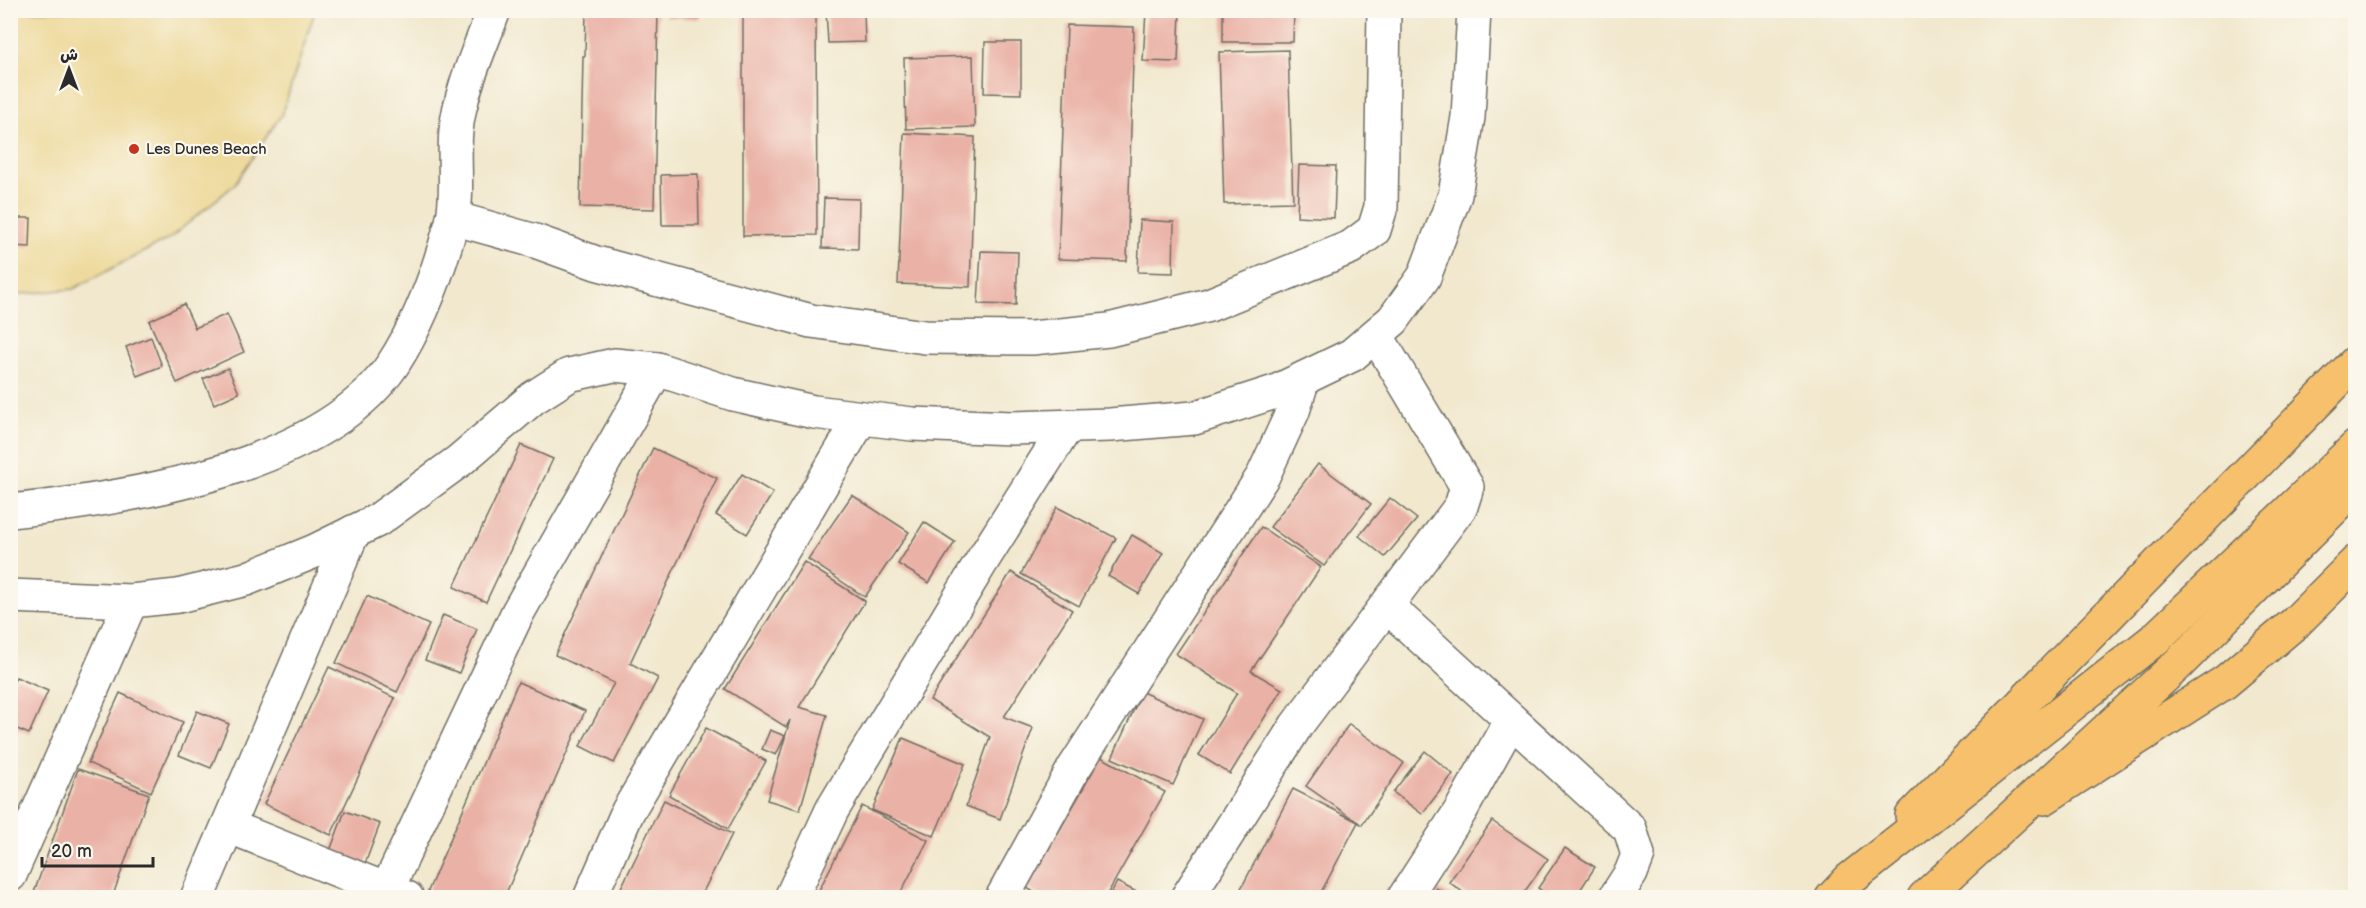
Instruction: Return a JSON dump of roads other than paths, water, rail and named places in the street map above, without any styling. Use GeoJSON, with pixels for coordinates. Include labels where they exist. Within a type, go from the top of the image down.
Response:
{"type":"FeatureCollection","features":[{"type":"Feature","properties":{"kind":"main road"},"geometry":{"type":"LineString","coordinates":[[1840,889],[2038,689],[2355,362]]}},
{"type":"Feature","properties":{"kind":"main road"},"geometry":{"type":"LineString","coordinates":[[1840,889],[2155,639],[2355,447]]}},
{"type":"Feature","properties":{"kind":"main road"},"geometry":{"type":"LineString","coordinates":[[1924,897],[2177,665],[2355,486]]}},
{"type":"Feature","properties":{"kind":"main road"},"geometry":{"type":"LineString","coordinates":[[1997,828],[2225,682],[2296,622],[2355,562]]}},
{"type":"Feature","properties":{"kind":"street"},"geometry":{"type":"LineString","coordinates":[[10,512],[79,504],[165,487],[261,458],[323,429],[360,400],[393,364],[420,314],[453,219],[456,130],[465,90],[495,10]]}},
{"type":"Feature","properties":{"kind":"street"},"geometry":{"type":"LineString","coordinates":[[453,219],[535,241],[596,264],[811,321],[926,337],[1032,338],[1109,330],[1209,305],[1351,247],[1374,230],[1381,207],[1384,10]]}},
{"type":"Feature","properties":{"kind":"street"},"geometry":{"type":"LineString","coordinates":[[10,596],[131,601],[178,596],[246,579],[315,551],[378,520],[459,461],[533,398],[569,375],[614,364],[657,369],[733,393],[814,412],[912,424],[1012,428],[1110,425],[1194,418],[1275,392],[1352,355],[1394,320],[1424,277],[1455,195],[1468,117],[1474,10]]}},
{"type":"Feature","properties":{"kind":"street"},"geometry":{"type":"LineString","coordinates":[[1186,897],[1296,726],[1461,506],[1467,487],[1376,335]]}},
{"type":"Feature","properties":{"kind":"street"},"geometry":{"type":"LineString","coordinates":[[228,826],[392,895],[518,612],[657,369]]}},
{"type":"Feature","properties":{"kind":"street"},"geometry":{"type":"LineString","coordinates":[[1013,894],[1074,768],[1263,476],[1293,411],[1303,379]]}},
{"type":"Feature","properties":{"kind":"street"},"geometry":{"type":"LineString","coordinates":[[590,897],[628,811],[861,418]]}},
{"type":"Feature","properties":{"kind":"street"},"geometry":{"type":"LineString","coordinates":[[791,897],[832,810],[982,561],[1067,426]]}},
{"type":"Feature","properties":{"kind":"street"},"geometry":{"type":"LineString","coordinates":[[197,897],[353,532]]}},
{"type":"Feature","properties":{"kind":"street"},"geometry":{"type":"LineString","coordinates":[[10,875],[131,601]]}},
{"type":"Feature","properties":{"kind":"street"},"geometry":{"type":"LineString","coordinates":[[1387,606],[1630,829],[1638,855],[1631,873],[1615,897]]}},
{"type":"Feature","properties":{"kind":"street"},"geometry":{"type":"LineString","coordinates":[[1404,897],[1461,810],[1511,720]]}},
{"type":"Feature","properties":{"kind":"place","name":"Les Dunes Beach"},"geometry":{"type":"Point","coordinates":[134,149]}}]}
